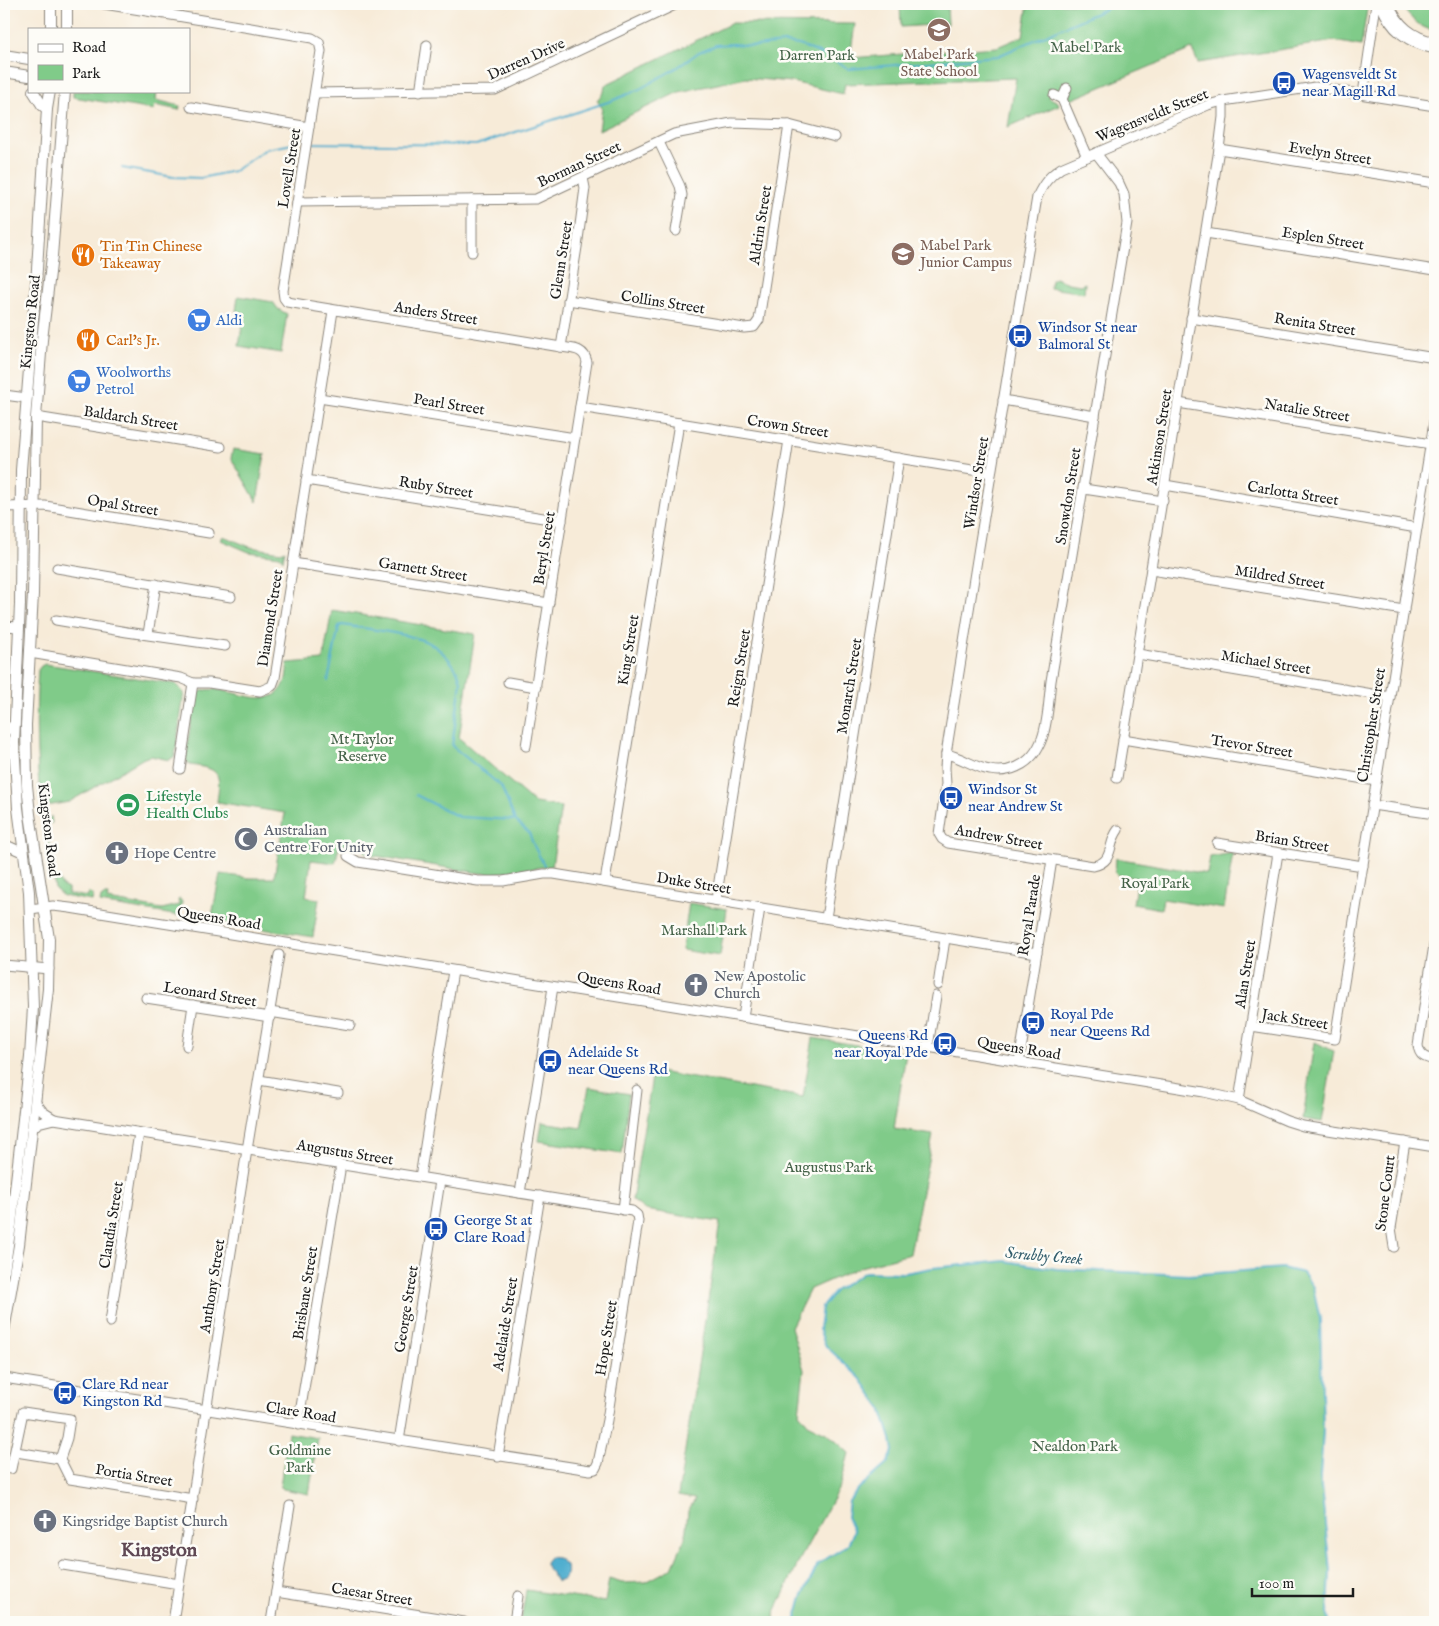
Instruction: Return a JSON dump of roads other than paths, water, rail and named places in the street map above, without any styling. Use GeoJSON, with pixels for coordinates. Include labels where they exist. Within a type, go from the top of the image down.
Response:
{"type":"FeatureCollection","features":[{"type":"Feature","properties":{"kind":"main road"},"geometry":{"type":"LineString","coordinates":[[51,4],[51,28]]}},
{"type":"Feature","properties":{"kind":"main road"},"geometry":{"type":"LineString","coordinates":[[67,28],[68,4]]}},
{"type":"Feature","properties":{"kind":"main road"},"geometry":{"type":"LineString","coordinates":[[4,55],[26,57]]}},
{"type":"Feature","properties":{"kind":"main road"},"geometry":{"type":"LineString","coordinates":[[4,72],[28,76]]}},
{"type":"Feature","properties":{"kind":"main road"},"geometry":{"type":"LineString","coordinates":[[16,74],[28,86]]}},
{"type":"Feature","properties":{"kind":"main road"},"geometry":{"type":"LineString","coordinates":[[34,92],[47,109]]}},
{"type":"Feature","properties":{"kind":"main road","name":"Kingston Road"},"geometry":{"type":"LineString","coordinates":[[4,1271],[12,1225],[34,1007],[30,909],[16,784],[14,743],[19,627],[21,470],[37,269],[47,109],[50,92]]}},
{"type":"Feature","properties":{"kind":"main road","name":"Kingston Road"},"geometry":{"type":"LineString","coordinates":[[4,1331],[19,1246],[48,997],[49,939],[36,856],[28,785],[26,725],[33,594],[36,417],[43,327],[52,256],[65,92]]}},
{"type":"Feature","properties":{"kind":"street"},"geometry":{"type":"LineString","coordinates":[[104,4],[169,14],[169,4]]}},
{"type":"Feature","properties":{"kind":"street","name":"Darren Drive"},"geometry":{"type":"LineString","coordinates":[[315,93],[495,90],[657,8],[677,4]]}},
{"type":"Feature","properties":{"kind":"street"},"geometry":{"type":"LineString","coordinates":[[1363,94],[1376,4]]}},
{"type":"Feature","properties":{"kind":"street"},"geometry":{"type":"LineString","coordinates":[[1381,4],[1392,26],[1404,36],[1418,45],[1435,49]]}},
{"type":"Feature","properties":{"kind":"street"},"geometry":{"type":"LineString","coordinates":[[1388,4],[1396,18],[1408,31],[1435,42]]}},
{"type":"Feature","properties":{"kind":"street","name":"Lovell Street"},"geometry":{"type":"LineString","coordinates":[[169,14],[312,38],[320,42],[322,51],[283,291],[284,298]]}},
{"type":"Feature","properties":{"kind":"street"},"geometry":{"type":"LineString","coordinates":[[420,92],[427,45]]}},
{"type":"Feature","properties":{"kind":"street","name":"Wagensveldt Street"},"geometry":{"type":"LineString","coordinates":[[1092,155],[1208,105],[1308,87],[1435,106]]}},
{"type":"Feature","properties":{"kind":"street","name":"Snowdon Street"},"geometry":{"type":"LineString","coordinates":[[946,754],[957,756],[982,768],[1003,771],[1012,769],[1036,753],[1044,732],[1127,223],[1122,189],[1092,155],[1058,97],[1067,88]]}},
{"type":"Feature","properties":{"kind":"street","name":"Atkinson Street"},"geometry":{"type":"LineString","coordinates":[[1117,778],[1220,149],[1223,101]]}},
{"type":"Feature","properties":{"kind":"street"},"geometry":{"type":"LineString","coordinates":[[191,107],[309,127]]}},
{"type":"Feature","properties":{"kind":"street","name":"Borman Street"},"geometry":{"type":"LineString","coordinates":[[297,202],[536,199],[674,134],[732,123],[789,125],[835,137]]}},
{"type":"Feature","properties":{"kind":"street","name":"Aldrin Street"},"geometry":{"type":"LineString","coordinates":[[754,327],[759,320],[789,125]]}},
{"type":"Feature","properties":{"kind":"street"},"geometry":{"type":"LineString","coordinates":[[659,142],[680,186],[682,195],[676,231]]}},
{"type":"Feature","properties":{"kind":"street","name":"Evelyn Street"},"geometry":{"type":"LineString","coordinates":[[1220,149],[1435,184]]}},
{"type":"Feature","properties":{"kind":"street","name":"Windsor Street"},"geometry":{"type":"LineString","coordinates":[[942,839],[939,834],[939,827],[946,784],[946,754],[1037,197],[1043,184],[1052,174],[1061,168],[1092,155]]}},
{"type":"Feature","properties":{"kind":"street","name":"Glenn Street"},"geometry":{"type":"LineString","coordinates":[[560,347],[585,188],[583,178]]}},
{"type":"Feature","properties":{"kind":"street"},"geometry":{"type":"LineString","coordinates":[[472,200],[472,252]]}},
{"type":"Feature","properties":{"kind":"street","name":"Esplen Street"},"geometry":{"type":"LineString","coordinates":[[1206,233],[1435,270]]}},
{"type":"Feature","properties":{"kind":"street","name":"Anders Street"},"geometry":{"type":"LineString","coordinates":[[284,298],[287,302],[294,305],[560,347],[581,351],[586,355]]}},
{"type":"Feature","properties":{"kind":"street","name":"Collins Street"},"geometry":{"type":"LineString","coordinates":[[568,300],[744,328],[754,327]]}},
{"type":"Feature","properties":{"kind":"street","name":"Diamond Street"},"geometry":{"type":"LineString","coordinates":[[30,653],[181,678],[193,684],[209,683],[260,691],[267,690],[272,686],[275,678],[333,311]]}},
{"type":"Feature","properties":{"kind":"street","name":"Renita Street"},"geometry":{"type":"LineString","coordinates":[[1191,318],[1435,358]]}},
{"type":"Feature","properties":{"kind":"street","name":"Beryl Street"},"geometry":{"type":"LineString","coordinates":[[526,746],[587,362],[586,355]]}},
{"type":"Feature","properties":{"kind":"street"},"geometry":{"type":"LineString","coordinates":[[4,394],[27,398]]}},
{"type":"Feature","properties":{"kind":"street","name":"Pearl Street"},"geometry":{"type":"LineString","coordinates":[[319,398],[575,438]]}},
{"type":"Feature","properties":{"kind":"street"},"geometry":{"type":"LineString","coordinates":[[1003,400],[1095,416]]}},
{"type":"Feature","properties":{"kind":"street","name":"Natalie Street"},"geometry":{"type":"LineString","coordinates":[[1178,403],[1431,444]]}},
{"type":"Feature","properties":{"kind":"street","name":"Crown Street"},"geometry":{"type":"LineString","coordinates":[[580,407],[991,473]]}},
{"type":"Feature","properties":{"kind":"street","name":"Christopher Street"},"geometry":{"type":"LineString","coordinates":[[1335,1039],[1435,416]]}},
{"type":"Feature","properties":{"kind":"street","name":"Baldarch Street"},"geometry":{"type":"LineString","coordinates":[[36,417],[221,447]]}},
{"type":"Feature","properties":{"kind":"street","name":"King Street"},"geometry":{"type":"LineString","coordinates":[[605,882],[679,423]]}},
{"type":"Feature","properties":{"kind":"street","name":"Reign Street"},"geometry":{"type":"LineString","coordinates":[[716,900],[789,440]]}},
{"type":"Feature","properties":{"kind":"street","name":"Monarch Street"},"geometry":{"type":"LineString","coordinates":[[826,918],[899,458]]}},
{"type":"Feature","properties":{"kind":"street","name":"Ruby Street"},"geometry":{"type":"LineString","coordinates":[[306,480],[562,521]]}},
{"type":"Feature","properties":{"kind":"street","name":"Carlotta Street"},"geometry":{"type":"LineString","coordinates":[[1165,486],[1417,528]]}},
{"type":"Feature","properties":{"kind":"street"},"geometry":{"type":"LineString","coordinates":[[1084,489],[1163,501]]}},
{"type":"Feature","properties":{"kind":"street","name":"Opal Street"},"geometry":{"type":"LineString","coordinates":[[4,507],[45,506],[209,533]]}},
{"type":"Feature","properties":{"kind":"street","name":"Garnett Street"},"geometry":{"type":"LineString","coordinates":[[293,563],[549,602]]}},
{"type":"Feature","properties":{"kind":"street"},"geometry":{"type":"LineString","coordinates":[[57,568],[231,597]]}},
{"type":"Feature","properties":{"kind":"street","name":"Mildred Street"},"geometry":{"type":"LineString","coordinates":[[1151,570],[1404,610]]}},
{"type":"Feature","properties":{"kind":"street"},"geometry":{"type":"LineString","coordinates":[[148,634],[156,584]]}},
{"type":"Feature","properties":{"kind":"street"},"geometry":{"type":"LineString","coordinates":[[56,620],[225,646]]}},
{"type":"Feature","properties":{"kind":"street"},"geometry":{"type":"LineString","coordinates":[[4,626],[19,627]]}},
{"type":"Feature","properties":{"kind":"street","name":"Michael Street"},"geometry":{"type":"LineString","coordinates":[[1138,654],[1390,696]]}},
{"type":"Feature","properties":{"kind":"street"},"geometry":{"type":"LineString","coordinates":[[508,682],[536,687]]}},
{"type":"Feature","properties":{"kind":"street"},"geometry":{"type":"LineString","coordinates":[[180,769],[193,684]]}},
{"type":"Feature","properties":{"kind":"street"},"geometry":{"type":"LineString","coordinates":[[4,732],[15,724]]}},
{"type":"Feature","properties":{"kind":"street"},"geometry":{"type":"LineString","coordinates":[[4,736],[14,743]]}},
{"type":"Feature","properties":{"kind":"street","name":"Trevor Street"},"geometry":{"type":"LineString","coordinates":[[1123,739],[1376,781]]}},
{"type":"Feature","properties":{"kind":"street"},"geometry":{"type":"LineString","coordinates":[[1372,805],[1435,814]]}},
{"type":"Feature","properties":{"kind":"street","name":"Royal Parade"},"geometry":{"type":"LineString","coordinates":[[1020,1062],[1052,860],[1093,866],[1101,865],[1108,856],[1113,836],[1118,830]]}},
{"type":"Feature","properties":{"kind":"street"},"geometry":{"type":"LineString","coordinates":[[4,844],[22,834]]}},
{"type":"Feature","properties":{"kind":"street","name":"Andrew Street"},"geometry":{"type":"LineString","coordinates":[[942,839],[948,843],[1052,860]]}},
{"type":"Feature","properties":{"kind":"street","name":"Brian Street"},"geometry":{"type":"LineString","coordinates":[[1217,843],[1363,866]]}},
{"type":"Feature","properties":{"kind":"street"},"geometry":{"type":"LineString","coordinates":[[4,844],[24,853]]}},
{"type":"Feature","properties":{"kind":"street","name":"Alan Street"},"geometry":{"type":"LineString","coordinates":[[1239,1100],[1278,853]]}},
{"type":"Feature","properties":{"kind":"street","name":"Duke Street"},"geometry":{"type":"LineString","coordinates":[[348,856],[358,862],[478,881],[503,881],[544,874],[605,882],[1037,953]]}},
{"type":"Feature","properties":{"kind":"street","name":"Queens Road"},"geometry":{"type":"LineString","coordinates":[[30,909],[45,907],[70,908],[1204,1092],[1239,1100],[1287,1122],[1303,1126],[1435,1147]]}},
{"type":"Feature","properties":{"kind":"street"},"geometry":{"type":"LineString","coordinates":[[743,1017],[760,908]]}},
{"type":"Feature","properties":{"kind":"street"},"geometry":{"type":"LineString","coordinates":[[938,985],[945,938]]}},
{"type":"Feature","properties":{"kind":"street"},"geometry":{"type":"LineString","coordinates":[[1435,938],[1418,1045],[1419,1053],[1423,1057],[1435,1060]]}},
{"type":"Feature","properties":{"kind":"street","name":"Anthony Street"},"geometry":{"type":"LineString","coordinates":[[173,1622],[247,1150],[280,955]]}},
{"type":"Feature","properties":{"kind":"street"},"geometry":{"type":"LineString","coordinates":[[4,965],[49,970]]}},
{"type":"Feature","properties":{"kind":"street"},"geometry":{"type":"LineString","coordinates":[[420,1177],[453,970]]}},
{"type":"Feature","properties":{"kind":"street"},"geometry":{"type":"LineString","coordinates":[[520,1193],[553,987]]}},
{"type":"Feature","properties":{"kind":"street"},"geometry":{"type":"LineString","coordinates":[[928,1047],[936,996]]}},
{"type":"Feature","properties":{"kind":"street","name":"Leonard Street"},"geometry":{"type":"LineString","coordinates":[[146,998],[350,1025]]}},
{"type":"Feature","properties":{"kind":"street"},"geometry":{"type":"LineString","coordinates":[[186,1046],[193,1005]]}},
{"type":"Feature","properties":{"kind":"street","name":"Jack Street"},"geometry":{"type":"LineString","coordinates":[[1251,1026],[1335,1039]]}},
{"type":"Feature","properties":{"kind":"street"},"geometry":{"type":"LineString","coordinates":[[259,1080],[338,1093]]}},
{"type":"Feature","properties":{"kind":"street","name":"Hope Street"},"geometry":{"type":"LineString","coordinates":[[595,1469],[607,1420],[638,1221],[636,1215],[628,1210],[637,1090]]}},
{"type":"Feature","properties":{"kind":"street"},"geometry":{"type":"LineString","coordinates":[[36,1102],[43,1112],[54,1119]]}},
{"type":"Feature","properties":{"kind":"street"},"geometry":{"type":"LineString","coordinates":[[32,1129],[38,1123],[54,1119]]}},
{"type":"Feature","properties":{"kind":"street","name":"Augustus Street"},"geometry":{"type":"LineString","coordinates":[[54,1119],[628,1210]]}},
{"type":"Feature","properties":{"kind":"street","name":"Claudia Street"},"geometry":{"type":"LineString","coordinates":[[110,1322],[139,1133]]}},
{"type":"Feature","properties":{"kind":"street","name":"Stone Court"},"geometry":{"type":"LineString","coordinates":[[1394,1247],[1391,1228],[1406,1142]]}},
{"type":"Feature","properties":{"kind":"street","name":"Brisbane Street"},"geometry":{"type":"LineString","coordinates":[[298,1425],[340,1165]]}},
{"type":"Feature","properties":{"kind":"street","name":"George Street"},"geometry":{"type":"LineString","coordinates":[[399,1441],[440,1181]]}},
{"type":"Feature","properties":{"kind":"street","name":"Adelaide Street"},"geometry":{"type":"LineString","coordinates":[[498,1457],[540,1196]]}},
{"type":"Feature","properties":{"kind":"street","name":"Clare Road"},"geometry":{"type":"LineString","coordinates":[[4,1378],[498,1457],[585,1470],[595,1469]]}},
{"type":"Feature","properties":{"kind":"street"},"geometry":{"type":"LineString","coordinates":[[11,1469],[23,1412],[70,1419],[67,1438],[60,1459],[16,1452]]}},
{"type":"Feature","properties":{"kind":"street","name":"Portia Street"},"geometry":{"type":"LineString","coordinates":[[60,1459],[70,1479],[193,1499]]}},
{"type":"Feature","properties":{"kind":"street"},"geometry":{"type":"LineString","coordinates":[[271,1622],[290,1506]]}},
{"type":"Feature","properties":{"kind":"street"},"geometry":{"type":"LineString","coordinates":[[63,1565],[180,1584]]}},
{"type":"Feature","properties":{"kind":"street","name":"Caesar Street"},"geometry":{"type":"LineString","coordinates":[[276,1592],[464,1622]]}},
{"type":"Feature","properties":{"kind":"street"},"geometry":{"type":"LineString","coordinates":[[514,1622],[518,1596]]}},
{"type":"Feature","properties":{"kind":"water"},"geometry":{"type":"Polygon","coordinates":[[[549,1557],[558,1558],[566,1565],[567,1572],[561,1581],[555,1581],[552,1573],[546,1566],[545,1562],[549,1557]]]}},
{"type":"Feature","properties":{"kind":"waterway"},"geometry":{"type":"LineString","coordinates":[[311,143],[476,145],[611,101],[638,90],[678,67],[699,52],[716,45],[755,46],[785,43],[799,45],[827,56],[849,69],[998,56],[1117,4]]}},
{"type":"Feature","properties":{"kind":"waterway"},"geometry":{"type":"LineString","coordinates":[[122,168],[173,177],[201,178],[234,171],[266,149],[298,143]]}},
{"type":"Feature","properties":{"kind":"waterway"},"geometry":{"type":"LineString","coordinates":[[328,681],[339,626],[342,625],[413,637],[441,651],[456,669],[461,682],[452,746],[501,786],[515,820],[529,833],[544,865]]}},
{"type":"Feature","properties":{"kind":"waterway"},"geometry":{"type":"LineString","coordinates":[[416,795],[459,817],[514,820]]}},
{"type":"Feature","properties":{"kind":"waterway","name":"Scrubby Creek"},"geometry":{"type":"LineString","coordinates":[[795,1622],[801,1600],[818,1564],[848,1545],[854,1531],[847,1517],[849,1501],[859,1488],[887,1464],[893,1451],[881,1408],[860,1378],[826,1346],[819,1329],[822,1307],[835,1291],[865,1272],[905,1273],[932,1268],[1005,1261],[1057,1269],[1189,1275],[1282,1268],[1303,1273],[1313,1287],[1320,1319],[1323,1431],[1320,1477],[1330,1570],[1329,1622]]}},
{"type":"Feature","properties":{"kind":"place","name":"Mabel Park State School"},"geometry":{"type":"Point","coordinates":[939,30]}},
{"type":"Feature","properties":{"kind":"place","name":"Wagensveldt St near Magill Rd"},"geometry":{"type":"Point","coordinates":[1284,83]}},
{"type":"Feature","properties":{"kind":"place","name":"Mabel Park Junior Campus"},"geometry":{"type":"Point","coordinates":[903,254]}},
{"type":"Feature","properties":{"kind":"place","name":"Tin Tin Chinese Takeaway"},"geometry":{"type":"Point","coordinates":[83,255]}},
{"type":"Feature","properties":{"kind":"place","name":"Aldi"},"geometry":{"type":"Point","coordinates":[199,320]}},
{"type":"Feature","properties":{"kind":"place","name":"Windsor St near Balmoral St"},"geometry":{"type":"Point","coordinates":[1020,336]}},
{"type":"Feature","properties":{"kind":"place","name":"Carl's Jr."},"geometry":{"type":"Point","coordinates":[88,340]}},
{"type":"Feature","properties":{"kind":"place","name":"Woolworths Petrol"},"geometry":{"type":"Point","coordinates":[79,381]}},
{"type":"Feature","properties":{"kind":"place","name":"Windsor St near Andrew St"},"geometry":{"type":"Point","coordinates":[951,798]}},
{"type":"Feature","properties":{"kind":"place","name":"Lifestyle Health Clubs"},"geometry":{"type":"Point","coordinates":[128,805]}},
{"type":"Feature","properties":{"kind":"place","name":"Australian Centre For Unity"},"geometry":{"type":"Point","coordinates":[246,839]}},
{"type":"Feature","properties":{"kind":"place","name":"Hope Centre"},"geometry":{"type":"Point","coordinates":[117,853]}},
{"type":"Feature","properties":{"kind":"place","name":"New Apostolic Church"},"geometry":{"type":"Point","coordinates":[696,985]}},
{"type":"Feature","properties":{"kind":"place","name":"Royal Pde near Queens Rd"},"geometry":{"type":"Point","coordinates":[1033,1023]}},
{"type":"Feature","properties":{"kind":"place","name":"Queens Rd near Royal Pde"},"geometry":{"type":"Point","coordinates":[945,1044]}},
{"type":"Feature","properties":{"kind":"place","name":"Adelaide St near Queens Rd"},"geometry":{"type":"Point","coordinates":[550,1061]}},
{"type":"Feature","properties":{"kind":"place","name":"George St at Clare Road"},"geometry":{"type":"Point","coordinates":[436,1229]}},
{"type":"Feature","properties":{"kind":"place","name":"Clare Rd near Kingston Rd"},"geometry":{"type":"Point","coordinates":[65,1393]}},
{"type":"Feature","properties":{"kind":"place","name":"Kingsridge Baptist Church"},"geometry":{"type":"Point","coordinates":[45,1521]}},
{"type":"Feature","properties":{"kind":"district","name":"Kingston"},"geometry":{"type":"Point","coordinates":[159,1549]}},
{"type":"Feature","properties":{"kind":"park label","name":"Mabel Park"},"geometry":{"type":"Point","coordinates":[1086,47]}},
{"type":"Feature","properties":{"kind":"park label","name":"Darren Park"},"geometry":{"type":"Point","coordinates":[817,55]}},
{"type":"Feature","properties":{"kind":"park label","name":"Mt Taylor Reserve"},"geometry":{"type":"Point","coordinates":[362,748]}},
{"type":"Feature","properties":{"kind":"park label","name":"Royal Park"},"geometry":{"type":"Point","coordinates":[1155,883]}},
{"type":"Feature","properties":{"kind":"park label","name":"Marshall Park"},"geometry":{"type":"Point","coordinates":[704,930]}},
{"type":"Feature","properties":{"kind":"park label","name":"Augustus Park"},"geometry":{"type":"Point","coordinates":[829,1167]}},
{"type":"Feature","properties":{"kind":"park label","name":"Nealdon Park"},"geometry":{"type":"Point","coordinates":[1075,1446]}},
{"type":"Feature","properties":{"kind":"park label","name":"Goldmine Park"},"geometry":{"type":"Point","coordinates":[300,1458]}}]}
